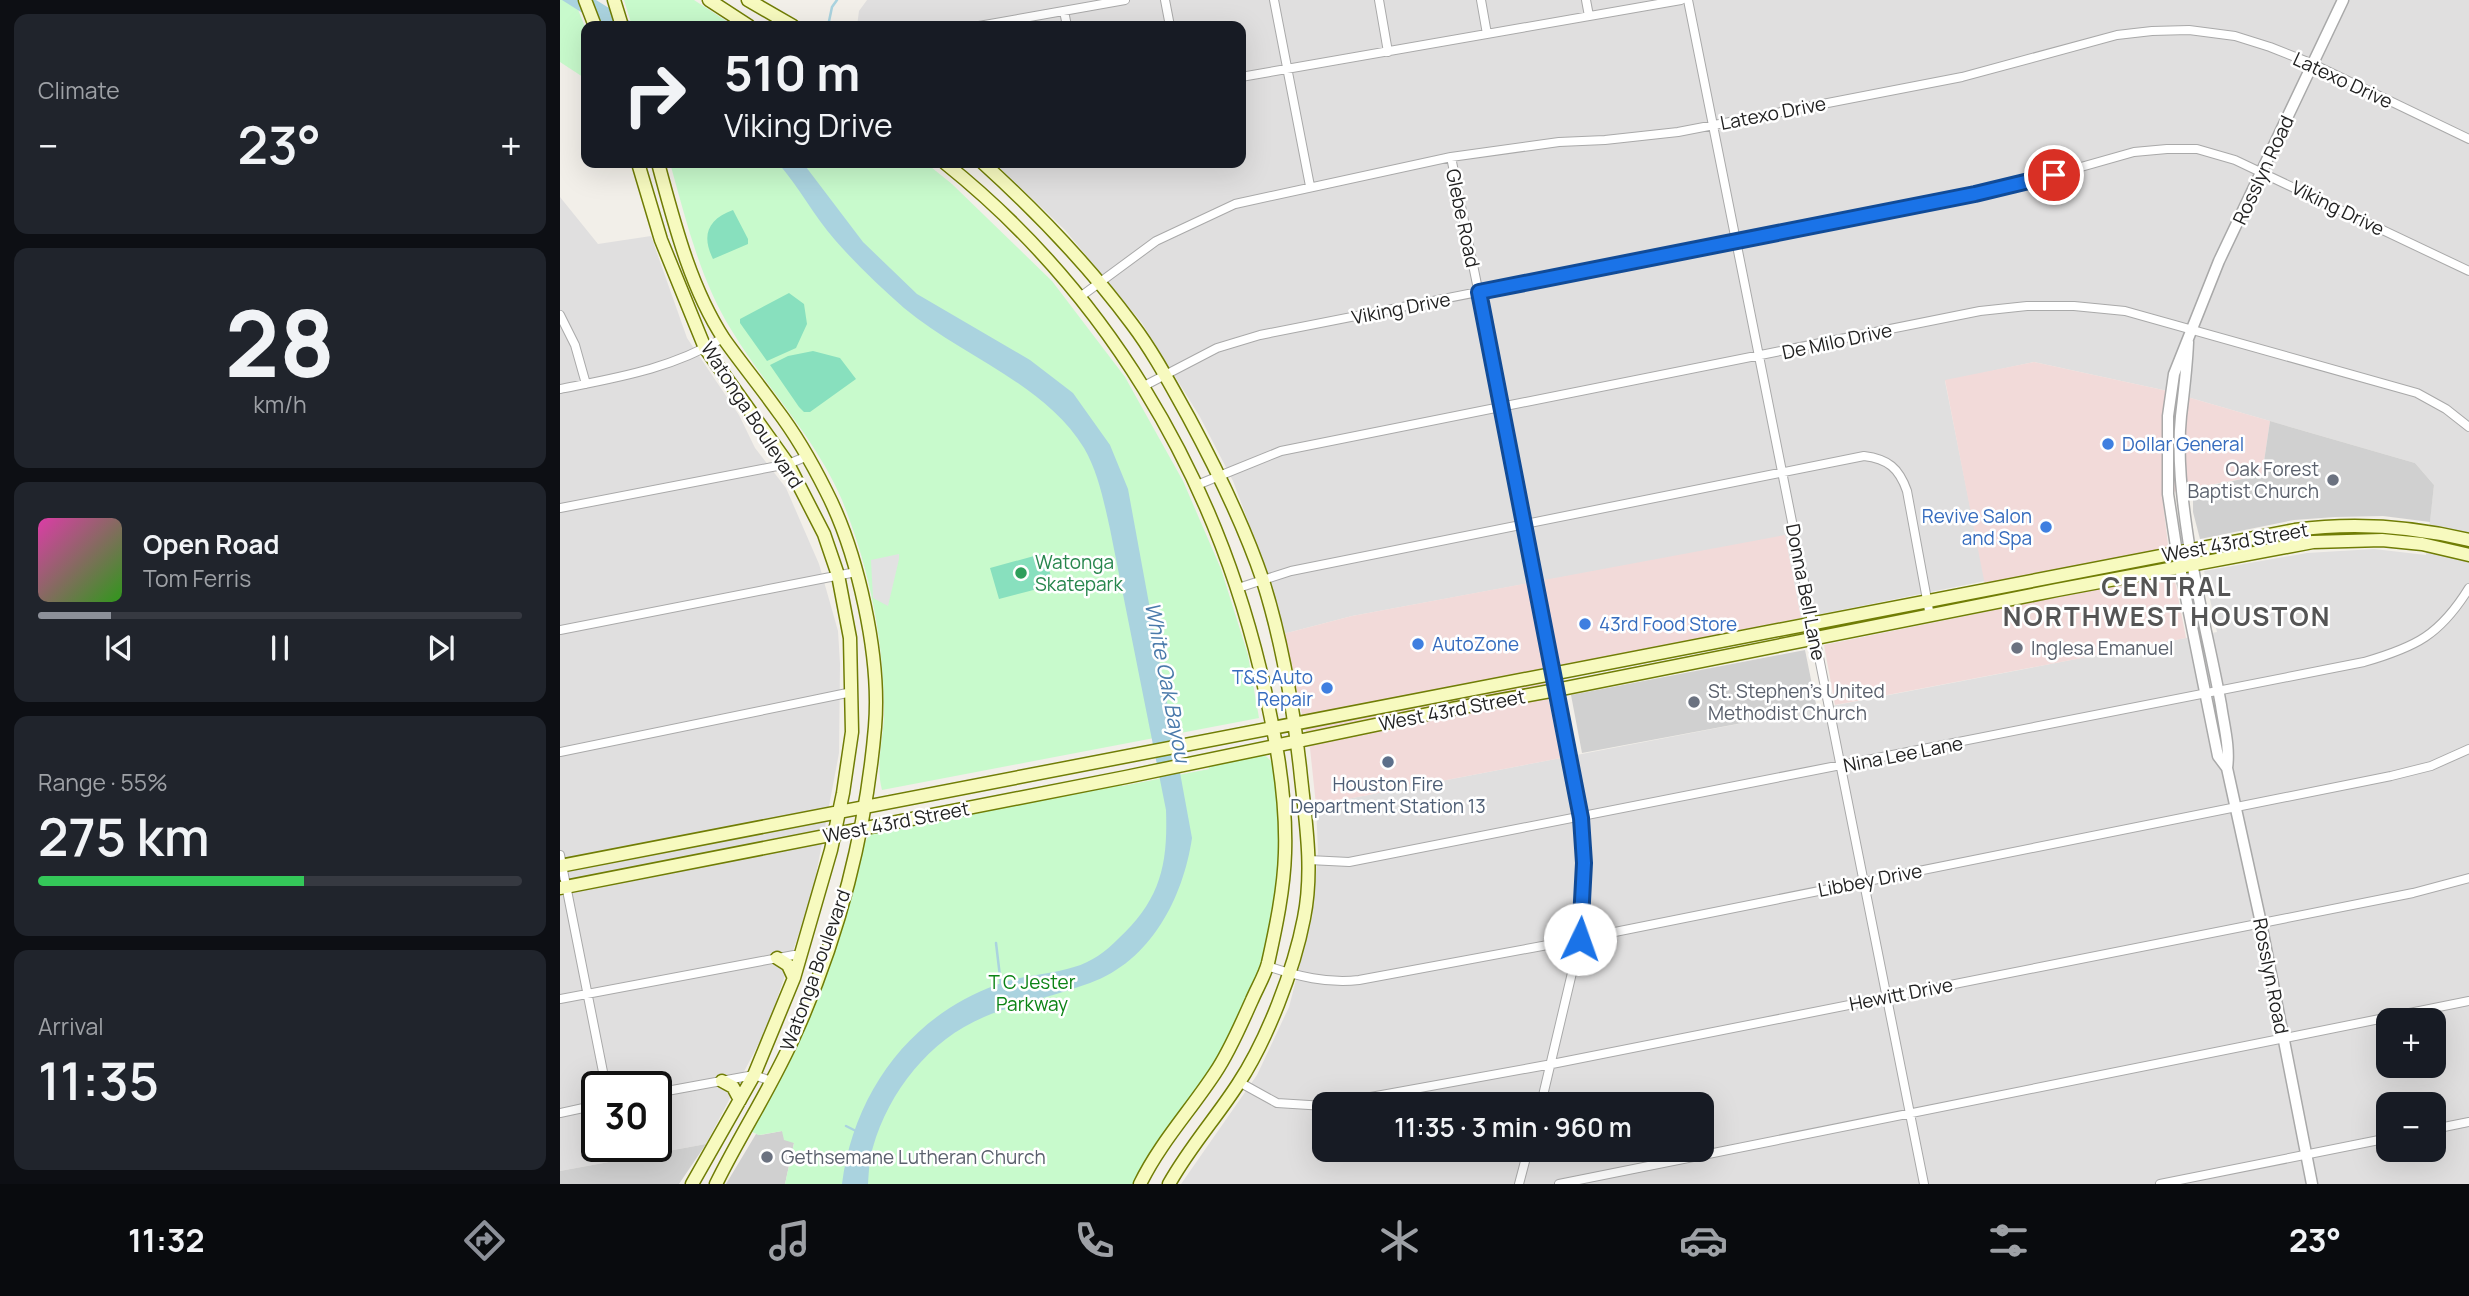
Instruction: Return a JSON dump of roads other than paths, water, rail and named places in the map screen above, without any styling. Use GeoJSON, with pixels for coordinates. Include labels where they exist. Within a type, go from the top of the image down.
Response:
{"type":"FeatureCollection","features":[{"type":"Feature","properties":{"kind":"main road"},"geometry":{"type":"LineString","coordinates":[[585,0],[593,21]]}},
{"type":"Feature","properties":{"kind":"main road"},"geometry":{"type":"LineString","coordinates":[[614,0],[620,21]]}},
{"type":"Feature","properties":{"kind":"main road"},"geometry":{"type":"LineString","coordinates":[[709,0],[741,21]]}},
{"type":"Feature","properties":{"kind":"main road"},"geometry":{"type":"LineString","coordinates":[[748,0],[784,21]]}},
{"type":"Feature","properties":{"kind":"main road","name":"Watonga Boulevard"},"geometry":{"type":"LineString","coordinates":[[639,168],[661,240],[705,348],[788,464],[824,534],[838,575],[850,638],[852,732],[834,834],[801,956],[754,1075],[692,1184]]}},
{"type":"Feature","properties":{"kind":"main road"},"geometry":{"type":"LineString","coordinates":[[642,178],[658,168]]}},
{"type":"Feature","properties":{"kind":"main road","name":"Watonga Boulevard"},"geometry":{"type":"LineString","coordinates":[[660,168],[688,262],[703,299],[723,338],[779,412],[808,456],[827,494],[856,572],[872,654],[875,726],[865,806],[844,896],[796,1031],[716,1184]]}},
{"type":"Feature","properties":{"kind":"main road"},"geometry":{"type":"LineString","coordinates":[[951,168],[1018,229],[1080,297],[1144,386],[1197,485],[1238,588],[1266,693],[1284,817],[1285,855],[1267,966],[1216,1072],[1172,1129],[1140,1184]]}},
{"type":"Feature","properties":{"kind":"main road"},"geometry":{"type":"LineString","coordinates":[[988,168],[1023,200],[1132,324],[1165,375],[1219,474],[1262,581],[1281,653],[1297,740],[1309,859],[1304,917],[1289,973],[1270,1022],[1239,1082],[1170,1184]]}},
{"type":"Feature","properties":{"kind":"main road","name":"West 43rd Street"},"geometry":{"type":"LineString","coordinates":[[563,888],[1930,616],[2184,552],[2295,530],[2339,525],[2423,530],[2469,540]]}},
{"type":"Feature","properties":{"kind":"main road","name":"West 43rd Street"},"geometry":{"type":"LineString","coordinates":[[561,862],[692,842],[1198,740],[1294,725],[1927,601],[2186,566],[2313,542],[2382,540],[2422,544],[2469,555]]}},
{"type":"Feature","properties":{"kind":"main road"},"geometry":{"type":"LineString","coordinates":[[1683,650],[1685,665]]}},
{"type":"Feature","properties":{"kind":"main road"},"geometry":{"type":"LineString","coordinates":[[1449,695],[1452,709]]}},
{"type":"Feature","properties":{"kind":"main road"},"geometry":{"type":"LineString","coordinates":[[1383,708],[1389,723]]}},
{"type":"Feature","properties":{"kind":"main road"},"geometry":{"type":"LineString","coordinates":[[1049,771],[1053,791]]}},
{"type":"Feature","properties":{"kind":"main road"},"geometry":{"type":"LineString","coordinates":[[692,842],[695,861]]}},
{"type":"Feature","properties":{"kind":"main road"},"geometry":{"type":"LineString","coordinates":[[777,958],[788,965],[794,978]]}},
{"type":"Feature","properties":{"kind":"main road"},"geometry":{"type":"LineString","coordinates":[[722,1081],[733,1087],[740,1100]]}},
{"type":"Feature","properties":{"kind":"street"},"geometry":{"type":"LineString","coordinates":[[1007,21],[1125,0]]}},
{"type":"Feature","properties":{"kind":"street"},"geometry":{"type":"LineString","coordinates":[[1165,0],[1169,21]]}},
{"type":"Feature","properties":{"kind":"street"},"geometry":{"type":"LineString","coordinates":[[1274,0],[1310,186]]}},
{"type":"Feature","properties":{"kind":"street"},"geometry":{"type":"LineString","coordinates":[[1378,0],[1388,52]]}},
{"type":"Feature","properties":{"kind":"street"},"geometry":{"type":"LineString","coordinates":[[1481,0],[1487,34]]}},
{"type":"Feature","properties":{"kind":"street"},"geometry":{"type":"LineString","coordinates":[[1586,0],[1589,16]]}},
{"type":"Feature","properties":{"kind":"street"},"geometry":{"type":"LineString","coordinates":[[1246,76],[1681,0]]}},
{"type":"Feature","properties":{"kind":"street","name":"Donna Bell Lane"},"geometry":{"type":"LineString","coordinates":[[1688,0],[1924,1184]]}},
{"type":"Feature","properties":{"kind":"street","name":"Rosslyn Road"},"geometry":{"type":"LineString","coordinates":[[2184,552],[2168,494],[2168,416],[2174,374],[2219,261],[2343,0]]}},
{"type":"Feature","properties":{"kind":"street"},"geometry":{"type":"LineString","coordinates":[[1064,11],[1066,21]]}},
{"type":"Feature","properties":{"kind":"street","name":"Latexo Drive"},"geometry":{"type":"LineString","coordinates":[[1080,297],[1156,241],[1235,204],[1451,157],[1559,142],[1678,132],[1962,77],[2117,34],[2189,30],[2235,36],[2313,64],[2469,139]]}},
{"type":"Feature","properties":{"kind":"street","name":"Viking Drive"},"geometry":{"type":"LineString","coordinates":[[1144,386],[1217,348],[1260,335],[1975,194],[2134,152],[2167,149],[2197,149],[2235,160],[2469,271]]}},
{"type":"Feature","properties":{"kind":"street","name":"Glebe Road"},"geometry":{"type":"LineString","coordinates":[[1451,157],[1581,818],[1584,863],[1580,939],[1544,1092]]}},
{"type":"Feature","properties":{"kind":"street","name":"De Milo Drive"},"geometry":{"type":"LineString","coordinates":[[1197,485],[1281,451],[1980,311],[2027,306],[2074,306],[2125,311],[2417,393],[2446,409],[2469,427]]}},
{"type":"Feature","properties":{"kind":"street"},"geometry":{"type":"LineString","coordinates":[[560,315],[576,345],[586,384]]}},
{"type":"Feature","properties":{"kind":"street"},"geometry":{"type":"LineString","coordinates":[[560,389],[662,368],[723,338]]}},
{"type":"Feature","properties":{"kind":"street","name":"Rosslyn Road"},"geometry":{"type":"LineString","coordinates":[[2188,342],[2187,377],[2181,417],[2184,552],[2218,756],[2227,768]]}},
{"type":"Feature","properties":{"kind":"street"},"geometry":{"type":"LineString","coordinates":[[2168,416],[2181,417]]}},
{"type":"Feature","properties":{"kind":"street"},"geometry":{"type":"LineString","coordinates":[[560,508],[788,464],[808,456]]}},
{"type":"Feature","properties":{"kind":"street"},"geometry":{"type":"LineString","coordinates":[[1238,588],[1291,571],[1864,456],[1880,458],[1894,466],[1901,475],[1907,491],[1930,616]]}},
{"type":"Feature","properties":{"kind":"street","name":"Rosslyn Road"},"geometry":{"type":"LineString","coordinates":[[2186,566],[2218,691],[2229,755],[2227,768],[2261,923],[2312,1184]]}},
{"type":"Feature","properties":{"kind":"street"},"geometry":{"type":"LineString","coordinates":[[560,630],[856,572]]}},
{"type":"Feature","properties":{"kind":"street","name":"Nina Lee Lane"},"geometry":{"type":"LineString","coordinates":[[1309,859],[1349,862],[2364,662],[2400,652],[2428,637],[2455,611],[2469,588]]}},
{"type":"Feature","properties":{"kind":"street"},"geometry":{"type":"LineString","coordinates":[[560,752],[852,692]]}},
{"type":"Feature","properties":{"kind":"street","name":"Libbey Drive"},"geometry":{"type":"LineString","coordinates":[[1267,966],[1289,973],[1341,982],[1580,939],[2236,808],[2431,766],[2469,749]]}},
{"type":"Feature","properties":{"kind":"street"},"geometry":{"type":"LineString","coordinates":[[561,862],[563,888],[603,1071]]}},
{"type":"Feature","properties":{"kind":"street","name":"Hewitt Drive"},"geometry":{"type":"LineString","coordinates":[[1400,1092],[1552,1065],[2413,893],[2469,877]]}},
{"type":"Feature","properties":{"kind":"street"},"geometry":{"type":"LineString","coordinates":[[560,999],[795,954],[801,956]]}},
{"type":"Feature","properties":{"kind":"street"},"geometry":{"type":"LineString","coordinates":[[1559,1184],[2469,1002]]}},
{"type":"Feature","properties":{"kind":"street"},"geometry":{"type":"LineString","coordinates":[[672,1090],[754,1075],[771,1081]]}},
{"type":"Feature","properties":{"kind":"street"},"geometry":{"type":"LineString","coordinates":[[1239,1082],[1277,1103],[1312,1105]]}},
{"type":"Feature","properties":{"kind":"street"},"geometry":{"type":"LineString","coordinates":[[560,1113],[581,1108]]}},
{"type":"Feature","properties":{"kind":"street"},"geometry":{"type":"LineString","coordinates":[[2446,1127],[2469,1122]]}},
{"type":"Feature","properties":{"kind":"street"},"geometry":{"type":"LineString","coordinates":[[2160,1184],[2376,1141]]}},
{"type":"Feature","properties":{"kind":"street"},"geometry":{"type":"LineString","coordinates":[[1519,1184],[1525,1162]]}},
{"type":"Feature","properties":{"kind":"water"},"geometry":{"type":"Polygon","coordinates":[[[562,0],[596,0],[630,21],[595,21],[562,0]]]}},
{"type":"Feature","properties":{"kind":"water"},"geometry":{"type":"Polygon","coordinates":[[[782,168],[807,168],[863,242],[917,294],[1030,360],[1073,393],[1110,445],[1128,489],[1192,838],[1188,861],[1172,904],[1147,943],[1130,959],[1112,973],[1090,983],[984,1017],[964,1027],[946,1039],[914,1070],[889,1107],[880,1127],[869,1166],[868,1184],[842,1184],[848,1151],[859,1119],[873,1089],[891,1062],[912,1038],[965,999],[1006,982],[1081,965],[1113,944],[1143,910],[1158,881],[1165,848],[1166,810],[1105,508],[1097,477],[1084,448],[1067,425],[1047,405],[926,325],[886,292],[835,240],[782,168]]]}},
{"type":"Feature","properties":{"kind":"waterway"},"geometry":{"type":"LineString","coordinates":[[829,21],[832,7],[837,0]]}},
{"type":"Feature","properties":{"kind":"waterway"},"geometry":{"type":"LineString","coordinates":[[996,943],[1001,985]]}},
{"type":"Feature","properties":{"kind":"waterway"},"geometry":{"type":"LineString","coordinates":[[846,1126],[856,1131]]}},
{"type":"Feature","properties":{"kind":"place","name":"Dollar General"},"geometry":{"type":"Point","coordinates":[2108,444]}},
{"type":"Feature","properties":{"kind":"place","name":"Oak Forest Baptist Church"},"geometry":{"type":"Point","coordinates":[2333,480]}},
{"type":"Feature","properties":{"kind":"place","name":"Revive Salon and Spa"},"geometry":{"type":"Point","coordinates":[2046,527]}},
{"type":"Feature","properties":{"kind":"place","name":"Watonga Skatepark"},"geometry":{"type":"Point","coordinates":[1021,573]}},
{"type":"Feature","properties":{"kind":"place","name":"43rd Food Store"},"geometry":{"type":"Point","coordinates":[1585,624]}},
{"type":"Feature","properties":{"kind":"place","name":"AutoZone"},"geometry":{"type":"Point","coordinates":[1418,644]}},
{"type":"Feature","properties":{"kind":"place","name":"Inglesa Emanuel"},"geometry":{"type":"Point","coordinates":[2017,648]}},
{"type":"Feature","properties":{"kind":"place","name":"T&S Auto Repair"},"geometry":{"type":"Point","coordinates":[1327,688]}},
{"type":"Feature","properties":{"kind":"place","name":"St. Stephen's United Methodist Church"},"geometry":{"type":"Point","coordinates":[1694,702]}},
{"type":"Feature","properties":{"kind":"place","name":"Houston Fire Department Station 13"},"geometry":{"type":"Point","coordinates":[1388,762]}},
{"type":"Feature","properties":{"kind":"place","name":"Gethsemane Lutheran Church"},"geometry":{"type":"Point","coordinates":[767,1157]}},
{"type":"Feature","properties":{"kind":"district","name":"CENTRAL NORTHWEST HOUSTON"},"geometry":{"type":"Point","coordinates":[2167,601]}},
{"type":"Feature","properties":{"kind":"water label","name":"White Oak Bayou"},"geometry":{"type":"Point","coordinates":[1168,682]}},
{"type":"Feature","properties":{"kind":"park label","name":"T C Jester Parkway"},"geometry":{"type":"Point","coordinates":[1032,993]}}]}
